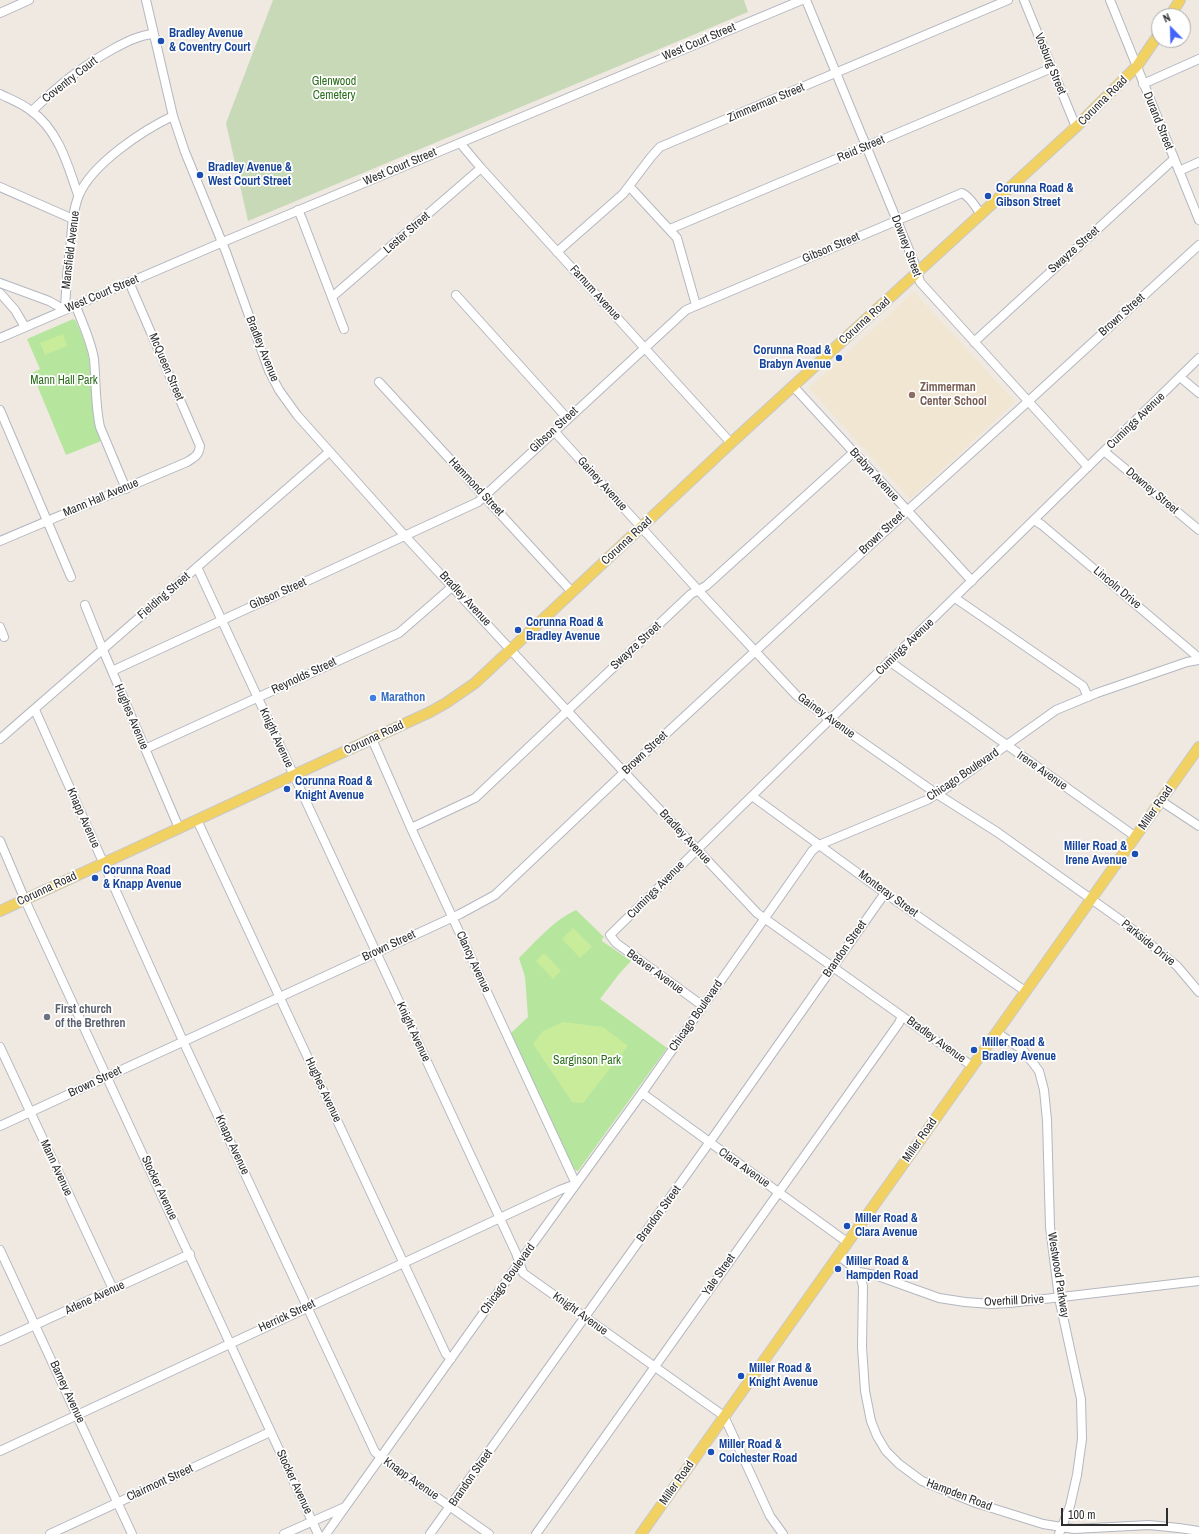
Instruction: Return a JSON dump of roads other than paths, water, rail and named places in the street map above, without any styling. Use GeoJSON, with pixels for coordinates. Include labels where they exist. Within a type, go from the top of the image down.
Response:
{"type":"FeatureCollection","features":[{"type":"Feature","properties":{"kind":"main road","name":"Corunna Road"},"geometry":{"type":"LineString","coordinates":[[0,911],[372,739],[446,703],[474,683],[731,443],[1076,127],[1137,66],[1151,46]]}},
{"type":"Feature","properties":{"kind":"main road","name":"Miller Road"},"geometry":{"type":"LineString","coordinates":[[641,1534],[1199,747]]}},
{"type":"Feature","properties":{"kind":"street"},"geometry":{"type":"LineString","coordinates":[[0,13],[29,0]]}},
{"type":"Feature","properties":{"kind":"street","name":"Bradley Avenue"},"geometry":{"type":"LineString","coordinates":[[146,0],[173,116],[185,152],[222,242],[269,371],[279,390],[297,415],[405,536],[757,913],[972,1066]]}},
{"type":"Feature","properties":{"kind":"street","name":"West Court Street"},"geometry":{"type":"LineString","coordinates":[[0,338],[222,242],[802,0]]}},
{"type":"Feature","properties":{"kind":"street","name":"Downey Street"},"geometry":{"type":"LineString","coordinates":[[806,0],[914,262],[920,282],[1027,402],[1088,467]]}},
{"type":"Feature","properties":{"kind":"street","name":"Zimmerman Street"},"geometry":{"type":"LineString","coordinates":[[557,252],[623,194],[660,147],[836,74],[1008,0]]}},
{"type":"Feature","properties":{"kind":"street","name":"Vosburg Street"},"geometry":{"type":"LineString","coordinates":[[1024,0],[1076,127]]}},
{"type":"Feature","properties":{"kind":"street","name":"Durand Street"},"geometry":{"type":"LineString","coordinates":[[1110,0],[1199,220]]}},
{"type":"Feature","properties":{"kind":"street","name":"Coventry Court"},"geometry":{"type":"LineString","coordinates":[[32,111],[58,86],[88,63],[119,46],[144,35],[154,34]]}},
{"type":"Feature","properties":{"kind":"street"},"geometry":{"type":"LineString","coordinates":[[1143,84],[1199,59]]}},
{"type":"Feature","properties":{"kind":"street","name":"Reid Street"},"geometry":{"type":"LineString","coordinates":[[670,229],[1052,68]]}},
{"type":"Feature","properties":{"kind":"street"},"geometry":{"type":"LineString","coordinates":[[0,94],[18,102],[32,111],[47,126],[59,144],[78,195]]}},
{"type":"Feature","properties":{"kind":"street","name":"Mansfield Avenue"},"geometry":{"type":"LineString","coordinates":[[65,310],[73,219],[78,195],[87,181],[103,163],[123,147],[173,116]]}},
{"type":"Feature","properties":{"kind":"street","name":"Farnum Avenue"},"geometry":{"type":"LineString","coordinates":[[460,143],[731,443]]}},
{"type":"Feature","properties":{"kind":"street","name":"Swayze Street"},"geometry":{"type":"LineString","coordinates":[[974,342],[1174,159]]}},
{"type":"Feature","properties":{"kind":"street"},"geometry":{"type":"LineString","coordinates":[[1179,171],[1199,162]]}},
{"type":"Feature","properties":{"kind":"street","name":"Lester Street"},"geometry":{"type":"LineString","coordinates":[[332,297],[481,168]]}},
{"type":"Feature","properties":{"kind":"street"},"geometry":{"type":"LineString","coordinates":[[629,186],[677,238],[696,305]]}},
{"type":"Feature","properties":{"kind":"street"},"geometry":{"type":"LineString","coordinates":[[0,187],[73,219]]}},
{"type":"Feature","properties":{"kind":"street","name":"Gibson Street"},"geometry":{"type":"LineString","coordinates":[[112,671],[478,502],[567,418],[686,310],[962,193],[970,197],[975,208],[981,214]]}},
{"type":"Feature","properties":{"kind":"street"},"geometry":{"type":"LineString","coordinates":[[298,210],[344,329]]}},
{"type":"Feature","properties":{"kind":"street","name":"Brown Street"},"geometry":{"type":"LineString","coordinates":[[0,1126],[452,917],[495,895],[624,772],[755,651],[1199,245]]}},
{"type":"Feature","properties":{"kind":"street","name":"McQueen Street"},"geometry":{"type":"LineString","coordinates":[[130,282],[200,446],[200,452]]}},
{"type":"Feature","properties":{"kind":"street"},"geometry":{"type":"LineString","coordinates":[[0,283],[49,301],[65,310]]}},
{"type":"Feature","properties":{"kind":"street"},"geometry":{"type":"LineString","coordinates":[[0,293],[15,310],[25,327]]}},
{"type":"Feature","properties":{"kind":"street"},"geometry":{"type":"LineString","coordinates":[[456,295],[567,418]]}},
{"type":"Feature","properties":{"kind":"street"},"geometry":{"type":"LineString","coordinates":[[76,306],[94,357],[100,426],[126,488]]}},
{"type":"Feature","properties":{"kind":"street","name":"Cumings Avenue"},"geometry":{"type":"LineString","coordinates":[[610,936],[1105,452],[1199,358]]}},
{"type":"Feature","properties":{"kind":"street"},"geometry":{"type":"LineString","coordinates":[[1180,378],[1199,393]]}},
{"type":"Feature","properties":{"kind":"street","name":"Hammond Street"},"geometry":{"type":"LineString","coordinates":[[379,382],[572,592]]}},
{"type":"Feature","properties":{"kind":"street","name":"Brabyn Avenue"},"geometry":{"type":"LineString","coordinates":[[794,386],[972,581]]}},
{"type":"Feature","properties":{"kind":"street"},"geometry":{"type":"LineString","coordinates":[[0,410],[71,577]]}},
{"type":"Feature","properties":{"kind":"street","name":"Gainey Avenue"},"geometry":{"type":"LineString","coordinates":[[554,431],[698,590],[797,696],[937,794],[997,832],[1092,899]]}},
{"type":"Feature","properties":{"kind":"street","name":"Mann Hall Avenue"},"geometry":{"type":"LineString","coordinates":[[0,541],[187,462],[196,457],[200,452]]}},
{"type":"Feature","properties":{"kind":"street","name":"Fielding Street"},"geometry":{"type":"LineString","coordinates":[[0,739],[329,452]]}},
{"type":"Feature","properties":{"kind":"street","name":"Swayze Street"},"geometry":{"type":"LineString","coordinates":[[411,828],[474,798],[691,594],[706,586],[854,452]]}},
{"type":"Feature","properties":{"kind":"street","name":"Downey Street"},"geometry":{"type":"LineString","coordinates":[[1105,452],[1199,530]]}},
{"type":"Feature","properties":{"kind":"street","name":"Lincoln Drive"},"geometry":{"type":"LineString","coordinates":[[1034,520],[1199,659]]}},
{"type":"Feature","properties":{"kind":"street","name":"Knight Avenue"},"geometry":{"type":"LineString","coordinates":[[197,567],[516,1253],[523,1273],[724,1416]]}},
{"type":"Feature","properties":{"kind":"street","name":"Reynolds Street"},"geometry":{"type":"LineString","coordinates":[[145,749],[398,633],[453,586]]}},
{"type":"Feature","properties":{"kind":"street"},"geometry":{"type":"LineString","coordinates":[[955,598],[1083,686],[1088,697]]}},
{"type":"Feature","properties":{"kind":"street","name":"Hughes Avenue"},"geometry":{"type":"LineString","coordinates":[[85,605],[179,828]]}},
{"type":"Feature","properties":{"kind":"street"},"geometry":{"type":"LineString","coordinates":[[0,627],[4,637]]}},
{"type":"Feature","properties":{"kind":"street","name":"Chicago Boulevard"},"geometry":{"type":"LineString","coordinates":[[326,1534],[642,1093],[812,851],[820,845],[927,800],[1056,710],[1088,697],[1199,659]]}},
{"type":"Feature","properties":{"kind":"street","name":"Irene Avenue"},"geometry":{"type":"LineString","coordinates":[[889,662],[1136,837]]}},
{"type":"Feature","properties":{"kind":"street","name":"Knapp Avenue"},"geometry":{"type":"LineString","coordinates":[[35,710],[184,1041],[375,1452],[381,1458],[489,1534]]}},
{"type":"Feature","properties":{"kind":"street","name":"Clancy Avenue"},"geometry":{"type":"LineString","coordinates":[[372,739],[411,828],[576,1184]]}},
{"type":"Feature","properties":{"kind":"street","name":"Monteray Street"},"geometry":{"type":"LineString","coordinates":[[752,796],[1025,991]]}},
{"type":"Feature","properties":{"kind":"street"},"geometry":{"type":"LineString","coordinates":[[1161,801],[1199,826]]}},
{"type":"Feature","properties":{"kind":"street","name":"Hughes Avenue"},"geometry":{"type":"LineString","coordinates":[[197,820],[403,1263],[446,1354],[451,1359]]}},
{"type":"Feature","properties":{"kind":"street","name":"Stocker Avenue"},"geometry":{"type":"LineString","coordinates":[[0,841],[25,900],[190,1254],[270,1432],[318,1534]]}},
{"type":"Feature","properties":{"kind":"street","name":"Brandon Street"},"geometry":{"type":"LineString","coordinates":[[430,1534],[710,1143],[885,892]]}},
{"type":"Feature","properties":{"kind":"street","name":"Parkside Drive"},"geometry":{"type":"LineString","coordinates":[[1092,899],[1122,920],[1178,966],[1199,992]]}},
{"type":"Feature","properties":{"kind":"street","name":"Beaver Avenue"},"geometry":{"type":"LineString","coordinates":[[610,936],[616,943],[703,1006]]}},
{"type":"Feature","properties":{"kind":"street","name":"Yale Street"},"geometry":{"type":"LineString","coordinates":[[536,1534],[902,1016]]}},
{"type":"Feature","properties":{"kind":"street","name":"Westwood Parkway"},"geometry":{"type":"LineString","coordinates":[[996,1032],[1023,1050],[1039,1071],[1044,1090],[1047,1120],[1050,1227],[1059,1298],[1082,1399],[1082,1439],[1070,1506],[1061,1531]]}},
{"type":"Feature","properties":{"kind":"street","name":"Mann Avenue"},"geometry":{"type":"LineString","coordinates":[[0,1047],[113,1290]]}},
{"type":"Feature","properties":{"kind":"street","name":"Clara Avenue"},"geometry":{"type":"LineString","coordinates":[[642,1093],[847,1242]]}},
{"type":"Feature","properties":{"kind":"street","name":"Herrick Street"},"geometry":{"type":"LineString","coordinates":[[0,1451],[230,1342],[576,1184]]}},
{"type":"Feature","properties":{"kind":"street","name":"Barney Avenue"},"geometry":{"type":"LineString","coordinates":[[0,1250],[132,1534]]}},
{"type":"Feature","properties":{"kind":"street","name":"Arlene Avenue"},"geometry":{"type":"LineString","coordinates":[[0,1342],[190,1254]]}},
{"type":"Feature","properties":{"kind":"street","name":"Overhill Drive"},"geometry":{"type":"LineString","coordinates":[[838,1255],[858,1272],[875,1275],[939,1298],[991,1304],[1059,1298],[1199,1281]]}},
{"type":"Feature","properties":{"kind":"street","name":"Hampden Road"},"geometry":{"type":"LineString","coordinates":[[858,1272],[863,1286],[862,1347],[865,1391],[871,1421],[877,1436],[886,1451],[899,1464],[922,1481],[976,1503],[1061,1531],[1149,1525],[1199,1531]]}},
{"type":"Feature","properties":{"kind":"street"},"geometry":{"type":"LineString","coordinates":[[724,1416],[770,1516],[783,1534]]}},
{"type":"Feature","properties":{"kind":"street","name":"Clairmont Street"},"geometry":{"type":"LineString","coordinates":[[50,1534],[270,1432]]}},
{"type":"Feature","properties":{"kind":"street"},"geometry":{"type":"LineString","coordinates":[[284,1534],[345,1507]]}},
{"type":"Feature","properties":{"kind":"place","name":"Bradley Avenue & Coventry Court"},"geometry":{"type":"Point","coordinates":[161,41]}},
{"type":"Feature","properties":{"kind":"place","name":"Bradley Avenue & West Court Street"},"geometry":{"type":"Point","coordinates":[200,175]}},
{"type":"Feature","properties":{"kind":"place","name":"Corunna Road & Gibson Street"},"geometry":{"type":"Point","coordinates":[988,196]}},
{"type":"Feature","properties":{"kind":"place","name":"Corunna Road & Brabyn Avenue"},"geometry":{"type":"Point","coordinates":[839,358]}},
{"type":"Feature","properties":{"kind":"place","name":"Zimmerman Center School"},"geometry":{"type":"Point","coordinates":[912,395]}},
{"type":"Feature","properties":{"kind":"place","name":"Corunna Road & Bradley Avenue"},"geometry":{"type":"Point","coordinates":[518,630]}},
{"type":"Feature","properties":{"kind":"place","name":"Marathon"},"geometry":{"type":"Point","coordinates":[373,698]}},
{"type":"Feature","properties":{"kind":"place","name":"Corunna Road & Knight Avenue"},"geometry":{"type":"Point","coordinates":[287,789]}},
{"type":"Feature","properties":{"kind":"place","name":"Miller Road & Irene Avenue"},"geometry":{"type":"Point","coordinates":[1135,854]}},
{"type":"Feature","properties":{"kind":"place","name":"Corunna Road & Knapp Avenue"},"geometry":{"type":"Point","coordinates":[95,878]}},
{"type":"Feature","properties":{"kind":"place","name":"First church of the Brethren"},"geometry":{"type":"Point","coordinates":[47,1017]}},
{"type":"Feature","properties":{"kind":"place","name":"Miller Road & Bradley Avenue"},"geometry":{"type":"Point","coordinates":[974,1050]}},
{"type":"Feature","properties":{"kind":"place","name":"Miller Road & Clara Avenue"},"geometry":{"type":"Point","coordinates":[847,1226]}},
{"type":"Feature","properties":{"kind":"place","name":"Miller Road & Hampden Road"},"geometry":{"type":"Point","coordinates":[838,1269]}},
{"type":"Feature","properties":{"kind":"place","name":"Miller Road & Knight Avenue"},"geometry":{"type":"Point","coordinates":[741,1376]}},
{"type":"Feature","properties":{"kind":"place","name":"Miller Road & Colchester Road"},"geometry":{"type":"Point","coordinates":[711,1452]}},
{"type":"Feature","properties":{"kind":"park label","name":"Glenwood Cemetery"},"geometry":{"type":"Point","coordinates":[334,89]}},
{"type":"Feature","properties":{"kind":"park label","name":"Mann Hall Park"},"geometry":{"type":"Point","coordinates":[64,381]}},
{"type":"Feature","properties":{"kind":"park label","name":"Sarginson Park"},"geometry":{"type":"Point","coordinates":[587,1061]}}]}
